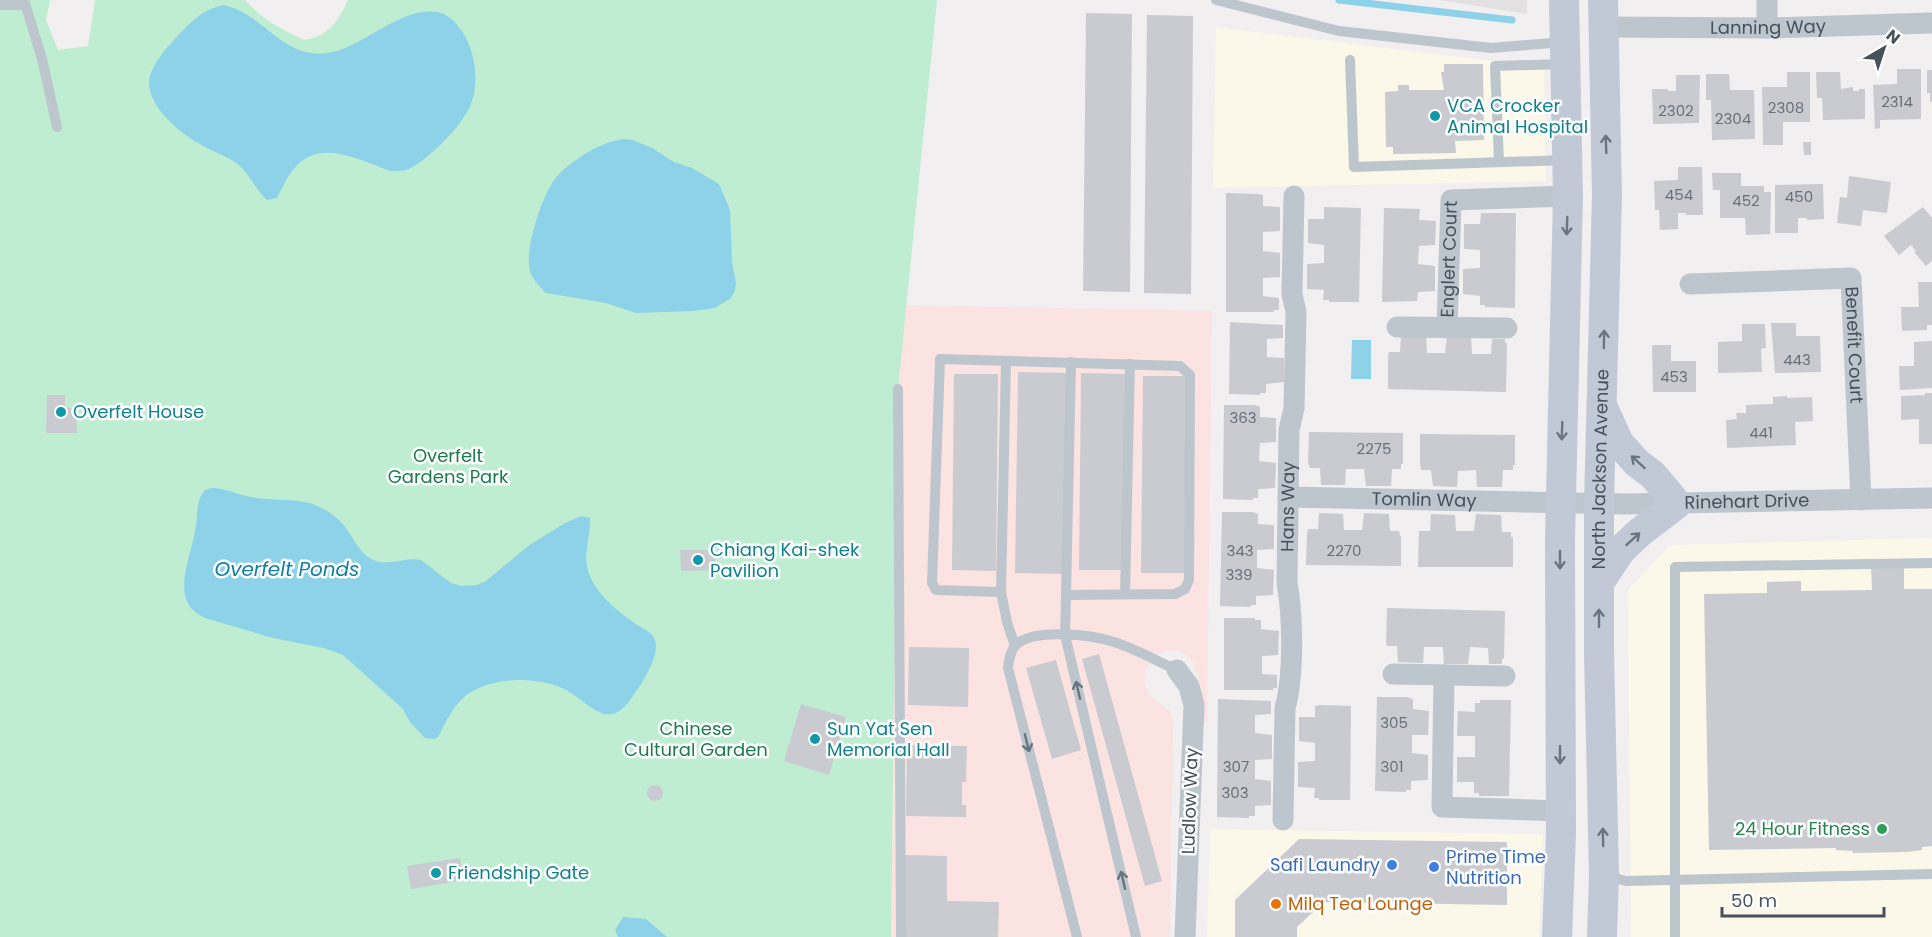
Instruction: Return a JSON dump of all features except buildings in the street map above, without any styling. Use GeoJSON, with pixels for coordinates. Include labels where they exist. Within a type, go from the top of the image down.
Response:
{"type":"FeatureCollection","features":[{"type":"Feature","properties":{"kind":"main road"},"geometry":{"type":"LineString","coordinates":[[1557,937],[1560,811],[1561,502],[1568,196],[1564,0]]}},
{"type":"Feature","properties":{"kind":"main road","name":"North Jackson Avenue"},"geometry":{"type":"LineString","coordinates":[[1602,937],[1604,875],[1599,503],[1607,195],[1603,14]]}},
{"type":"Feature","properties":{"kind":"main road"},"geometry":{"type":"LineString","coordinates":[[1599,583],[1621,550],[1640,532],[1677,504],[1653,474],[1637,463],[1619,443],[1602,407]]}},
{"type":"Feature","properties":{"kind":"street"},"geometry":{"type":"LineString","coordinates":[[1767,0],[1767,28]]}},
{"type":"Feature","properties":{"kind":"street","name":"Lanning Way"},"geometry":{"type":"LineString","coordinates":[[1603,14],[1767,28],[1932,23]]}},
{"type":"Feature","properties":{"kind":"street","name":"Hans Way"},"geometry":{"type":"LineString","coordinates":[[1283,820],[1285,708],[1290,691],[1291,605],[1287,583],[1289,430],[1294,408],[1296,312],[1292,294],[1294,196]]}},
{"type":"Feature","properties":{"kind":"street","name":"Englert Court"},"geometry":{"type":"LineString","coordinates":[[1447,328],[1451,200],[1568,196]]}},
{"type":"Feature","properties":{"kind":"street","name":"Benefit Court"},"geometry":{"type":"LineString","coordinates":[[1689,284],[1851,278],[1861,500]]}},
{"type":"Feature","properties":{"kind":"street","name":"Englert Court"},"geometry":{"type":"LineString","coordinates":[[1397,327],[1507,328]]}},
{"type":"Feature","properties":{"kind":"street","name":"Tomlin Way"},"geometry":{"type":"LineString","coordinates":[[1288,497],[1561,502]]}},
{"type":"Feature","properties":{"kind":"street","name":"Rinehart Drive"},"geometry":{"type":"LineString","coordinates":[[1561,502],[1677,504],[1932,498]]}},
{"type":"Feature","properties":{"kind":"street","name":"Ludlow Way"},"geometry":{"type":"LineString","coordinates":[[1177,670],[1189,686],[1194,705],[1185,937]]}},
{"type":"Feature","properties":{"kind":"street"},"geometry":{"type":"LineString","coordinates":[[1393,674],[1505,676]]}},
{"type":"Feature","properties":{"kind":"street"},"geometry":{"type":"LineString","coordinates":[[1444,675],[1442,807],[1560,811]]}},
{"type":"Feature","properties":{"kind":"lane"},"geometry":{"type":"LineString","coordinates":[[1216,0],[1339,31],[1491,48],[1564,53]]}},
{"type":"Feature","properties":{"kind":"lane"},"geometry":{"type":"LineString","coordinates":[[0,5],[24,3],[42,59],[57,127]]}},
{"type":"Feature","properties":{"kind":"lane"},"geometry":{"type":"LineString","coordinates":[[1499,162],[1495,66],[1564,53]]}},
{"type":"Feature","properties":{"kind":"lane"},"geometry":{"type":"LineString","coordinates":[[1350,60],[1354,167],[1567,160]]}},
{"type":"Feature","properties":{"kind":"lane"},"geometry":{"type":"LineString","coordinates":[[1001,592],[936,590],[932,583],[940,358],[1180,366],[1190,375],[1189,580],[1185,589],[1174,594],[1066,595]]}},
{"type":"Feature","properties":{"kind":"lane"},"geometry":{"type":"LineString","coordinates":[[1006,361],[1001,592],[1015,646]]}},
{"type":"Feature","properties":{"kind":"lane"},"geometry":{"type":"LineString","coordinates":[[1071,362],[1065,635],[1136,937]]}},
{"type":"Feature","properties":{"kind":"lane"},"geometry":{"type":"LineString","coordinates":[[1125,594],[1130,364]]}},
{"type":"Feature","properties":{"kind":"lane"},"geometry":{"type":"LineString","coordinates":[[898,389],[901,937]]}},
{"type":"Feature","properties":{"kind":"lane"},"geometry":{"type":"LineString","coordinates":[[1675,937],[1675,567],[1932,563]]}},
{"type":"Feature","properties":{"kind":"lane"},"geometry":{"type":"LineString","coordinates":[[1077,937],[1008,668],[1009,657],[1015,646],[1025,640],[1049,634],[1094,636],[1116,642],[1177,670]]}},
{"type":"Feature","properties":{"kind":"lane"},"geometry":{"type":"LineString","coordinates":[[1604,875],[1626,881],[1932,874]]}},
{"type":"Feature","properties":{"kind":"shaded area"},"geometry":{"type":"Polygon","coordinates":[[[1439,0],[1527,0],[1527,14],[1439,0]]]}},
{"type":"Feature","properties":{"kind":"shaded area"},"geometry":{"type":"Polygon","coordinates":[[[1216,27],[1492,61],[1544,62],[1546,181],[1213,188],[1216,27]]]}},
{"type":"Feature","properties":{"kind":"shaded area"},"geometry":{"type":"Polygon","coordinates":[[[906,305],[1212,311],[1207,722],[1202,723],[1202,692],[1194,663],[1182,651],[1162,651],[1146,668],[1144,683],[1150,696],[1170,711],[1173,727],[1170,937],[891,937],[898,389],[906,305]]]}},
{"type":"Feature","properties":{"kind":"shaded area"},"geometry":{"type":"Polygon","coordinates":[[[1932,538],[1932,937],[1631,937],[1628,590],[1670,545],[1932,538]]]}},
{"type":"Feature","properties":{"kind":"shaded area"},"geometry":{"type":"Polygon","coordinates":[[[1210,829],[1543,834],[1539,937],[1207,937],[1210,829]]]}},
{"type":"Feature","properties":{"kind":"green space","name":"Overfelt Gardens Park"},"geometry":{"type":"Polygon","coordinates":[[[0,0],[50,0],[46,20],[58,50],[88,46],[95,0],[245,0],[272,23],[305,40],[320,35],[332,26],[341,15],[348,0],[937,0],[898,389],[891,937],[0,937],[0,0]]]}},
{"type":"Feature","properties":{"kind":"water"},"geometry":{"type":"Polygon","coordinates":[[[224,5],[251,17],[298,50],[312,53],[328,53],[342,49],[415,13],[430,11],[444,14],[462,30],[472,54],[475,80],[471,104],[461,121],[445,140],[409,169],[391,171],[340,154],[315,154],[303,160],[293,170],[277,198],[267,200],[240,166],[190,138],[172,124],[157,106],[149,86],[154,67],[173,41],[202,14],[224,5]]]}},
{"type":"Feature","properties":{"kind":"water"},"geometry":{"type":"Polygon","coordinates":[[[624,139],[633,140],[652,148],[674,162],[692,168],[719,184],[730,210],[732,262],[736,282],[731,298],[715,308],[636,313],[606,303],[546,293],[533,277],[529,266],[530,245],[537,217],[553,181],[566,168],[589,152],[606,143],[624,139]]]}},
{"type":"Feature","properties":{"kind":"water"},"geometry":{"type":"Polygon","coordinates":[[[1352,340],[1371,340],[1371,379],[1351,379],[1352,340]]]}},
{"type":"Feature","properties":{"kind":"water","name":"Overfelt Ponds"},"geometry":{"type":"Polygon","coordinates":[[[211,488],[250,497],[309,503],[329,512],[339,520],[361,551],[371,559],[383,562],[421,560],[451,583],[461,586],[477,585],[486,581],[528,546],[565,523],[581,516],[590,518],[586,554],[587,569],[593,583],[608,602],[652,635],[656,649],[651,666],[624,708],[615,713],[598,712],[572,693],[550,684],[522,680],[508,681],[480,687],[469,694],[453,710],[438,737],[425,738],[410,722],[403,709],[343,655],[324,648],[273,638],[205,618],[193,610],[187,601],[184,589],[185,576],[199,502],[205,490],[211,488]]]}},
{"type":"Feature","properties":{"kind":"water"},"geometry":{"type":"Polygon","coordinates":[[[623,917],[646,919],[667,937],[618,937],[615,930],[623,917]]]}},
{"type":"Feature","properties":{"kind":"waterway"},"geometry":{"type":"LineString","coordinates":[[1339,0],[1512,20]]}},
{"type":"Feature","properties":{"kind":"place","name":"VCA Crocker Animal Hospital"},"geometry":{"type":"Point","coordinates":[1435,116]}},
{"type":"Feature","properties":{"kind":"place","name":"Overfelt House"},"geometry":{"type":"Point","coordinates":[61,412]}},
{"type":"Feature","properties":{"kind":"place","name":"Chiang Kai-shek Pavilion"},"geometry":{"type":"Point","coordinates":[698,560]}},
{"type":"Feature","properties":{"kind":"place","name":"Sun Yat Sen Memorial Hall"},"geometry":{"type":"Point","coordinates":[815,739]}},
{"type":"Feature","properties":{"kind":"place","name":"24 Hour Fitness"},"geometry":{"type":"Point","coordinates":[1882,829]}},
{"type":"Feature","properties":{"kind":"place","name":"Safi Laundry"},"geometry":{"type":"Point","coordinates":[1392,865]}},
{"type":"Feature","properties":{"kind":"place","name":"Prime Time Nutrition"},"geometry":{"type":"Point","coordinates":[1434,867]}},
{"type":"Feature","properties":{"kind":"place","name":"Friendship Gate"},"geometry":{"type":"Point","coordinates":[436,873]}},
{"type":"Feature","properties":{"kind":"place","name":"Milq Tea Lounge"},"geometry":{"type":"Point","coordinates":[1276,904]}},
{"type":"Feature","properties":{"kind":"park label","name":"Chinese Cultural Garden"},"geometry":{"type":"Point","coordinates":[696,739]}}]}
